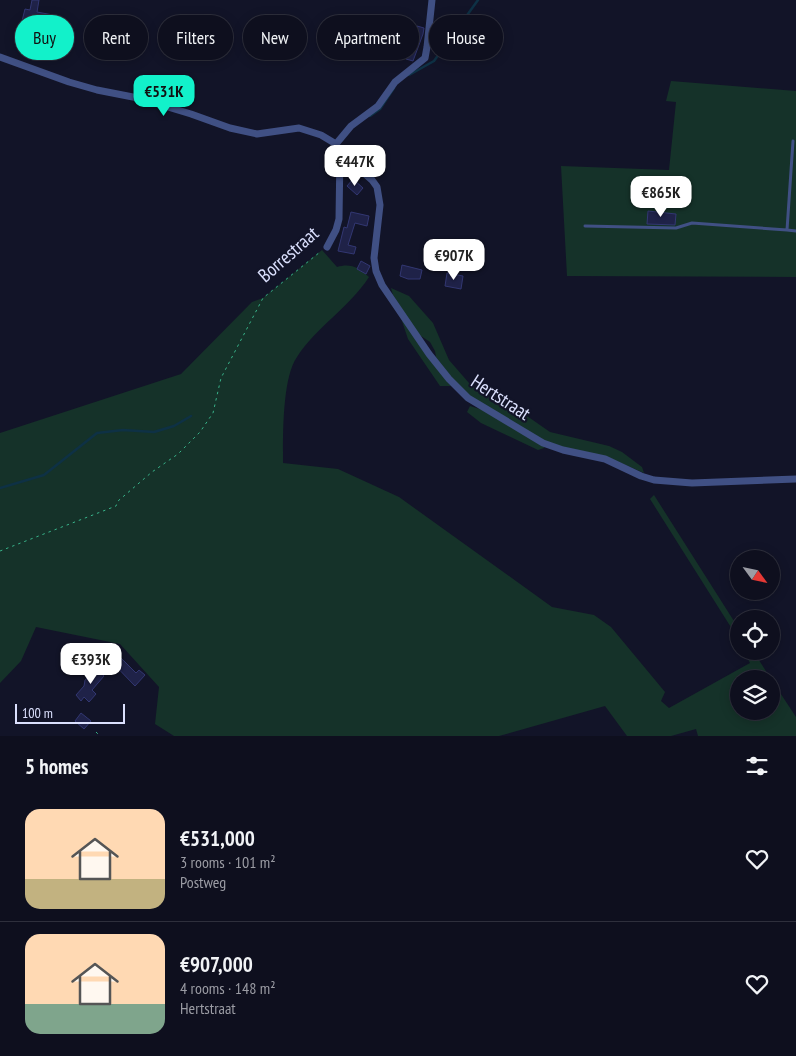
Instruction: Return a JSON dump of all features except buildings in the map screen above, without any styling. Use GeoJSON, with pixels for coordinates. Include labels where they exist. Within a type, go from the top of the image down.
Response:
{"type":"FeatureCollection","features":[{"type":"Feature","properties":{"kind":"street"},"geometry":{"type":"LineString","coordinates":[[0,57],[69,82],[96,90],[138,98],[230,128],[257,134],[299,128],[321,135],[336,144],[351,126],[378,106],[395,82],[425,58],[428,47],[432,0]]}},
{"type":"Feature","properties":{"kind":"street","name":"Borrestraat"},"geometry":{"type":"LineString","coordinates":[[327,247],[336,230],[339,219],[340,152],[336,144]]}},
{"type":"Feature","properties":{"kind":"street","name":"Hertstraat"},"geometry":{"type":"LineString","coordinates":[[340,152],[372,180],[377,187],[380,205],[374,258],[376,271],[382,285],[449,380],[468,398],[543,443],[563,450],[604,458],[641,476],[654,480],[710,483],[796,479]]}},
{"type":"Feature","properties":{"kind":"lane"},"geometry":{"type":"LineString","coordinates":[[787,230],[793,141]]}},
{"type":"Feature","properties":{"kind":"lane"},"geometry":{"type":"LineString","coordinates":[[586,226],[676,228],[692,223],[796,230]]}},
{"type":"Feature","properties":{"kind":"path","name":"Borrestraat"},"geometry":{"type":"LineString","coordinates":[[0,551],[116,506],[118,501],[133,488],[178,454],[200,432],[213,413],[221,378],[263,298],[327,247]]}},
{"type":"Feature","properties":{"kind":"path"},"geometry":{"type":"LineString","coordinates":[[96,732],[100,736]]}},
{"type":"Feature","properties":{"kind":"green space"},"geometry":{"type":"Polygon","coordinates":[[[671,81],[796,91],[796,277],[567,276],[561,166],[669,170],[676,102],[666,101],[671,81]]]}},
{"type":"Feature","properties":{"kind":"green space"},"geometry":{"type":"Polygon","coordinates":[[[322,250],[337,267],[346,265],[354,267],[369,277],[352,298],[313,336],[292,367],[288,379],[284,408],[283,463],[338,469],[399,497],[552,607],[594,615],[611,627],[665,692],[661,701],[669,708],[730,674],[730,720],[780,720],[780,692],[796,717],[796,736],[698,736],[696,729],[671,736],[627,736],[605,706],[499,736],[174,736],[155,724],[159,687],[120,644],[36,627],[21,661],[0,683],[0,433],[181,374],[252,302],[263,298],[322,250]]]}},
{"type":"Feature","properties":{"kind":"green space"},"geometry":{"type":"Polygon","coordinates":[[[391,288],[409,296],[433,323],[449,360],[469,383],[491,398],[527,416],[550,432],[609,446],[622,452],[642,467],[644,473],[605,456],[544,441],[474,400],[452,378],[436,357],[430,342],[418,334],[393,295],[391,288]]]}},
{"type":"Feature","properties":{"kind":"green space"},"geometry":{"type":"Polygon","coordinates":[[[401,318],[426,355],[451,386],[440,386],[408,339],[401,318]]]}},
{"type":"Feature","properties":{"kind":"green space"},"geometry":{"type":"Polygon","coordinates":[[[470,406],[483,410],[545,446],[544,448],[538,450],[481,423],[467,412],[470,406]]]}},
{"type":"Feature","properties":{"kind":"green space"},"geometry":{"type":"Polygon","coordinates":[[[654,495],[730,615],[730,626],[650,499],[654,495]]]}},
{"type":"Feature","properties":{"kind":"green space"},"geometry":{"type":"Polygon","coordinates":[[[748,660],[759,660],[765,670],[737,670],[750,663],[748,660]]]}},
{"type":"Feature","properties":{"kind":"waterway"},"geometry":{"type":"LineString","coordinates":[[409,75],[434,61],[478,0]]}},
{"type":"Feature","properties":{"kind":"waterway"},"geometry":{"type":"LineString","coordinates":[[370,116],[380,109],[394,88]]}},
{"type":"Feature","properties":{"kind":"waterway"},"geometry":{"type":"LineString","coordinates":[[0,488],[44,475],[97,433],[123,430],[154,432],[174,426],[191,416]]}}]}
